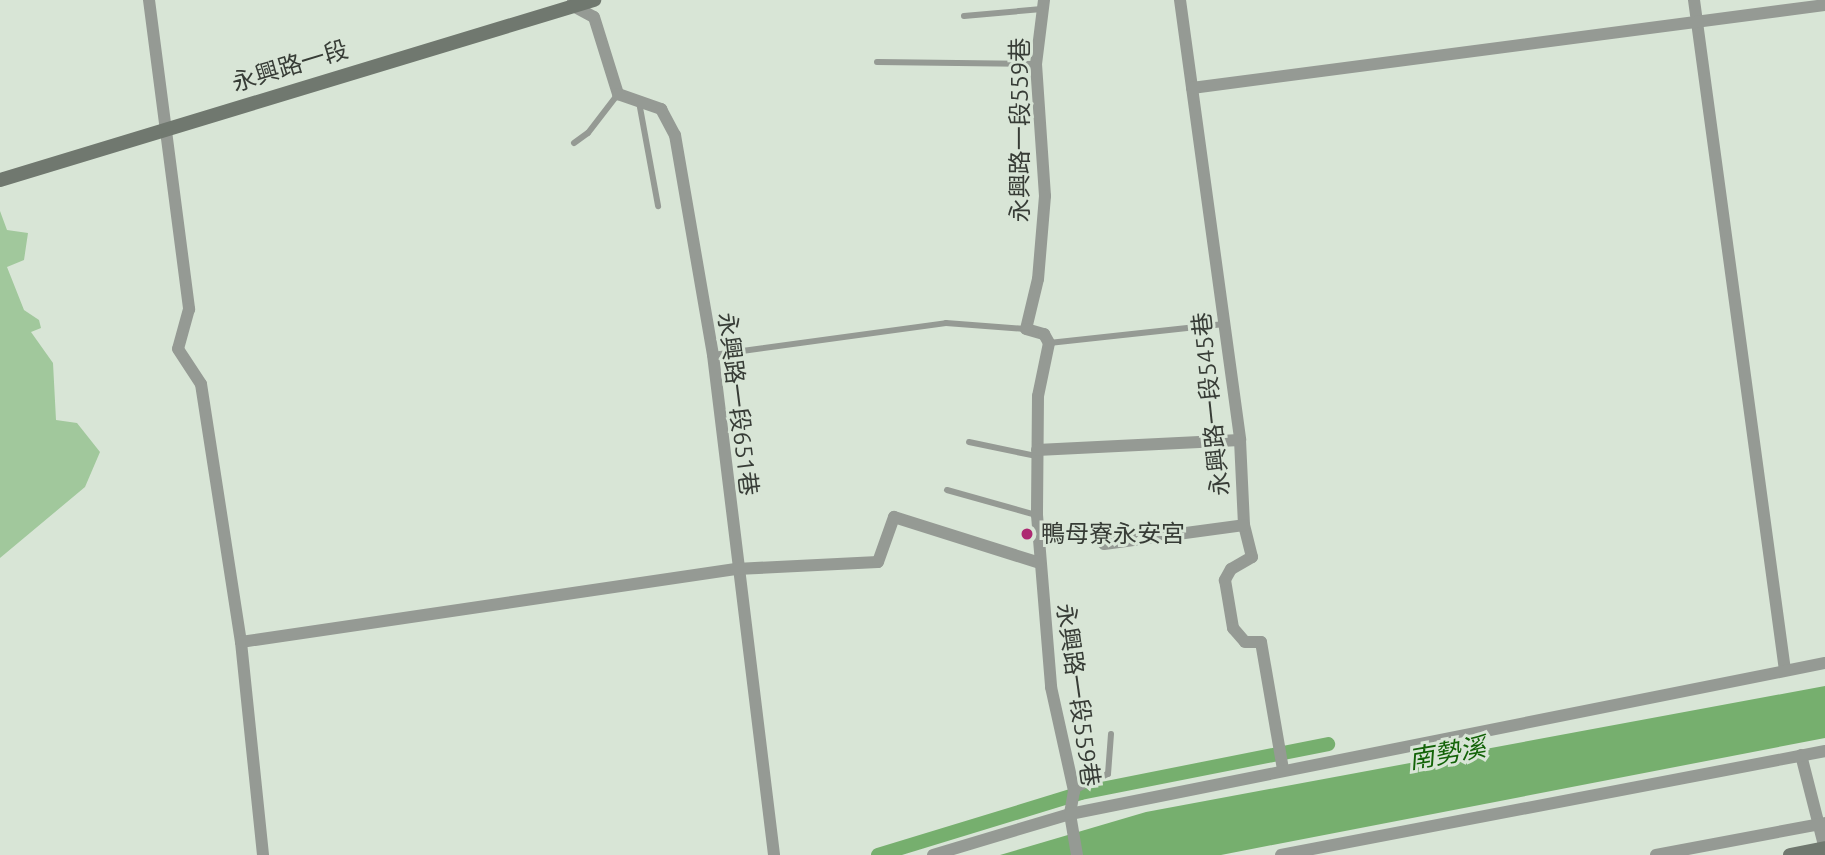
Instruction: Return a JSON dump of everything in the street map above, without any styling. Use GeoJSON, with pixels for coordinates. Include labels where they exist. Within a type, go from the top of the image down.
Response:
{"type":"FeatureCollection","features":[{"type":"Feature","properties":{"kind":"street"},"geometry":{"type":"LineString","coordinates":[[149,0],[168,128],[189,309],[178,349],[201,384],[241,642],[263,855]]}},
{"type":"Feature","properties":{"kind":"street","name":"永興路一段"},"geometry":{"type":"LineString","coordinates":[[0,180],[574,3],[594,0]]}},
{"type":"Feature","properties":{"kind":"street","name":"永興路一段545巷"},"geometry":{"type":"LineString","coordinates":[[1181,0],[1240,439],[1244,525],[1252,557],[1231,569],[1225,580],[1233,628],[1245,642],[1261,642],[1283,769]]}},
{"type":"Feature","properties":{"kind":"street"},"geometry":{"type":"LineString","coordinates":[[1694,0],[1785,670]]}},
{"type":"Feature","properties":{"kind":"street"},"geometry":{"type":"LineString","coordinates":[[574,3],[594,17],[618,94]]}},
{"type":"Feature","properties":{"kind":"street","name":"永興路一段559巷"},"geometry":{"type":"LineString","coordinates":[[1026,330],[1038,279],[1045,196],[1036,64],[1043,5]]}},
{"type":"Feature","properties":{"kind":"street"},"geometry":{"type":"LineString","coordinates":[[1192,88],[1825,5]]}},
{"type":"Feature","properties":{"kind":"street","name":"永興路一段651巷"},"geometry":{"type":"LineString","coordinates":[[618,94],[660,109],[675,135],[713,355],[736,569],[774,855]]}},
{"type":"Feature","properties":{"kind":"street"},"geometry":{"type":"LineString","coordinates":[[1026,330],[1044,334],[1049,343]]}},
{"type":"Feature","properties":{"kind":"street","name":"永興路一段559巷"},"geometry":{"type":"LineString","coordinates":[[1049,343],[1038,397],[1037,516],[1051,687],[1074,790],[1071,820],[1077,855]]}},
{"type":"Feature","properties":{"kind":"street"},"geometry":{"type":"LineString","coordinates":[[1037,453],[1240,439]]}},
{"type":"Feature","properties":{"kind":"street"},"geometry":{"type":"LineString","coordinates":[[241,642],[736,569],[878,562],[894,517],[1040,563]]}},
{"type":"Feature","properties":{"kind":"street"},"geometry":{"type":"LineString","coordinates":[[1104,544],[1244,525]]}},
{"type":"Feature","properties":{"kind":"street"},"geometry":{"type":"LineString","coordinates":[[933,855],[1283,769],[1825,663]]}},
{"type":"Feature","properties":{"kind":"street"},"geometry":{"type":"LineString","coordinates":[[1289,854],[1825,751]]}},
{"type":"Feature","properties":{"kind":"street"},"geometry":{"type":"LineString","coordinates":[[1790,855],[1825,849],[1822,824],[1801,755]]}},
{"type":"Feature","properties":{"kind":"street"},"geometry":{"type":"LineString","coordinates":[[1656,855],[1822,824]]}},
{"type":"Feature","properties":{"kind":"lane"},"geometry":{"type":"LineString","coordinates":[[964,16],[1043,5]]}},
{"type":"Feature","properties":{"kind":"lane"},"geometry":{"type":"LineString","coordinates":[[877,62],[1036,64]]}},
{"type":"Feature","properties":{"kind":"lane"},"geometry":{"type":"LineString","coordinates":[[574,143],[588,133],[618,94]]}},
{"type":"Feature","properties":{"kind":"lane"},"geometry":{"type":"LineString","coordinates":[[639,102],[658,205]]}},
{"type":"Feature","properties":{"kind":"lane"},"geometry":{"type":"LineString","coordinates":[[713,355],[946,323],[1026,330]]}},
{"type":"Feature","properties":{"kind":"lane"},"geometry":{"type":"LineString","coordinates":[[1049,343],[1224,324]]}},
{"type":"Feature","properties":{"kind":"lane"},"geometry":{"type":"LineString","coordinates":[[969,442],[1037,453]]}},
{"type":"Feature","properties":{"kind":"lane"},"geometry":{"type":"LineString","coordinates":[[947,490],[1037,516]]}},
{"type":"Feature","properties":{"kind":"lane"},"geometry":{"type":"LineString","coordinates":[[1074,790],[1108,774],[1111,734]]}},
{"type":"Feature","properties":{"kind":"shaded area"},"geometry":{"type":"Polygon","coordinates":[[[0,211],[7,230],[28,233],[24,260],[7,267],[24,310],[39,320],[41,328],[31,332],[53,363],[56,420],[77,423],[100,452],[85,487],[0,558],[0,211]]]}},
{"type":"Feature","properties":{"kind":"shaded area"},"geometry":{"type":"Polygon","coordinates":[[[1825,686],[1825,738],[1221,855],[1000,855],[1146,812],[1825,686]]]}},
{"type":"Feature","properties":{"kind":"waterway"},"geometry":{"type":"LineString","coordinates":[[878,855],[1081,793],[1328,744]]}},
{"type":"Feature","properties":{"kind":"place","name":"鴨母寮永安宮"},"geometry":{"type":"Point","coordinates":[1027,534]}},
{"type":"Feature","properties":{"kind":"water label","name":"南勢溪"},"geometry":{"type":"Point","coordinates":[1447,753]}}]}
